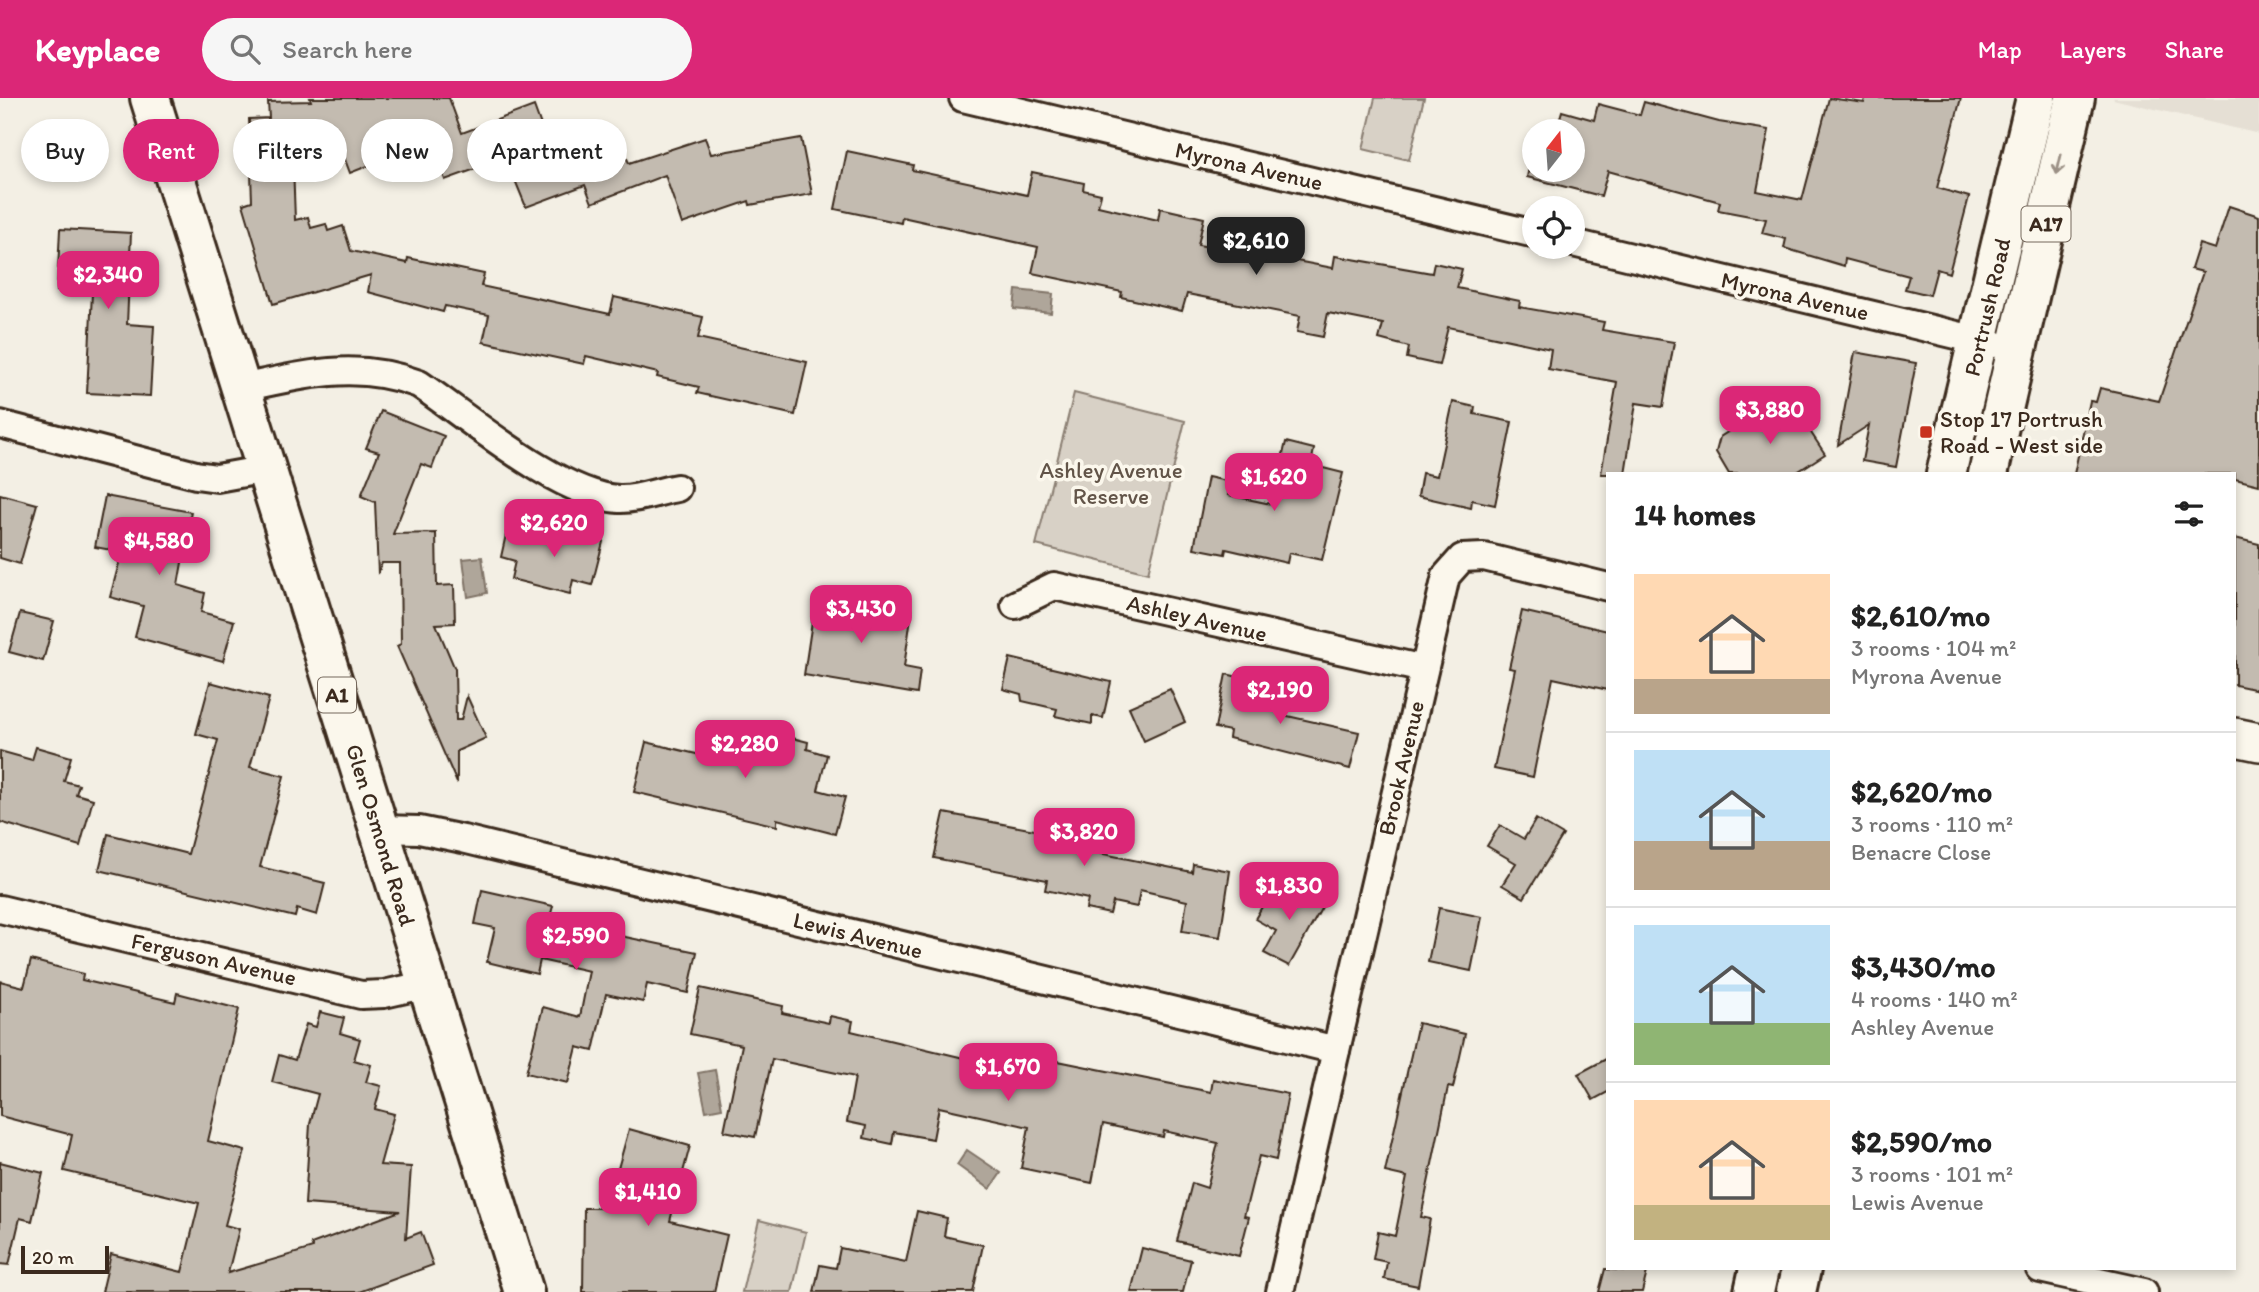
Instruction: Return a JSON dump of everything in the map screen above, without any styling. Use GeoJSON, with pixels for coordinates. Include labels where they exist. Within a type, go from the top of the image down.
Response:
{"type":"FeatureCollection","features":[{"type":"Feature","properties":{"kind":"highway","name":"Glen Osmond Road"},"geometry":{"type":"LineString","coordinates":[[150,98],[524,1292]]}},
{"type":"Feature","properties":{"kind":"highway","name":"Portrush Road"},"geometry":{"type":"LineString","coordinates":[[1946,472],[2036,98]]}},
{"type":"Feature","properties":{"kind":"highway","name":"Portrush Road"},"geometry":{"type":"LineString","coordinates":[[1988,472],[2075,98]]}},
{"type":"Feature","properties":{"kind":"highway"},"geometry":{"type":"LineString","coordinates":[[1754,1292],[1759,1270]]}},
{"type":"Feature","properties":{"kind":"highway"},"geometry":{"type":"LineString","coordinates":[[1796,1292],[1801,1270]]}},
{"type":"Feature","properties":{"kind":"street","name":"Myrona Avenue"},"geometry":{"type":"LineString","coordinates":[[963,98],[1522,231]]}},
{"type":"Feature","properties":{"kind":"street","name":"Myrona Avenue"},"geometry":{"type":"LineString","coordinates":[[1585,246],[2017,349]]}},
{"type":"Feature","properties":{"kind":"street"},"geometry":{"type":"LineString","coordinates":[[241,388],[340,369],[401,377],[419,384],[560,481],[591,494],[621,499],[677,488]]}},
{"type":"Feature","properties":{"kind":"street"},"geometry":{"type":"LineString","coordinates":[[0,424],[196,475],[217,478],[266,469]]}},
{"type":"Feature","properties":{"kind":"street","name":"Brook Avenue"},"geometry":{"type":"LineString","coordinates":[[1280,1292],[1447,576],[1462,558],[1484,557],[1606,587]]}},
{"type":"Feature","properties":{"kind":"street","name":"Ashley Avenue"},"geometry":{"type":"LineString","coordinates":[[1014,604],[1054,586],[1424,669]]}},
{"type":"Feature","properties":{"kind":"street"},"geometry":{"type":"LineString","coordinates":[[2236,737],[2259,743]]}},
{"type":"Feature","properties":{"kind":"street","name":"Lewis Avenue"},"geometry":{"type":"LineString","coordinates":[[379,829],[419,830],[463,839],[1336,1050]]}},
{"type":"Feature","properties":{"kind":"street","name":"Ferguson Avenue"},"geometry":{"type":"LineString","coordinates":[[0,909],[361,995],[384,994],[428,984]]}},
{"type":"Feature","properties":{"kind":"street"},"geometry":{"type":"LineString","coordinates":[[2045,1270],[2144,1292]]}},
{"type":"Feature","properties":{"kind":"shaded area"},"geometry":{"type":"Polygon","coordinates":[[[2259,98],[2259,134],[2113,99],[2259,98]]]}},
{"type":"Feature","properties":{"kind":"shaded area"},"geometry":{"type":"Polygon","coordinates":[[[1016,290],[1053,294],[1051,313],[1014,309],[1016,290]]]}},
{"type":"Feature","properties":{"kind":"shaded area"},"geometry":{"type":"Polygon","coordinates":[[[482,557],[487,593],[468,597],[463,559],[482,557]]]}},
{"type":"Feature","properties":{"kind":"shaded area"},"geometry":{"type":"Polygon","coordinates":[[[715,1070],[722,1108],[706,1111],[698,1073],[715,1070]]]}},
{"type":"Feature","properties":{"kind":"shaded area"},"geometry":{"type":"Polygon","coordinates":[[[967,1150],[1001,1173],[990,1189],[957,1165],[967,1150]]]}},
{"type":"Feature","properties":{"kind":"green space"},"geometry":{"type":"Polygon","coordinates":[[[1375,98],[1424,98],[1409,160],[1363,149],[1375,98]]]}},
{"type":"Feature","properties":{"kind":"green space","name":"Ashley Avenue Reserve"},"geometry":{"type":"Polygon","coordinates":[[[1074,393],[1185,421],[1148,573],[1036,545],[1074,393]]]}},
{"type":"Feature","properties":{"kind":"green space"},"geometry":{"type":"Polygon","coordinates":[[[759,1220],[806,1232],[792,1292],[742,1292],[759,1220]]]}},
{"type":"Feature","properties":{"kind":"building"},"geometry":{"type":"Polygon","coordinates":[[[310,98],[449,98],[462,133],[467,131],[467,172],[453,177],[453,119],[361,119],[361,169],[350,173],[347,165],[347,119],[249,119],[269,118],[268,102],[311,101],[310,98]]]}},
{"type":"Feature","properties":{"kind":"building"},"geometry":{"type":"Polygon","coordinates":[[[1829,98],[1864,103],[1865,98],[1961,98],[1937,188],[1969,197],[1949,273],[1937,269],[1930,295],[1905,289],[1909,276],[1845,259],[1844,266],[1784,248],[1786,239],[1762,233],[1766,219],[1718,210],[1720,202],[1608,171],[1601,196],[1546,182],[1586,182],[1586,119],[1560,119],[1562,111],[1594,120],[1598,104],[1640,115],[1644,102],[1719,122],[1769,130],[1757,191],[1802,200],[1829,98]]]}},
{"type":"Feature","properties":{"kind":"building"},"geometry":{"type":"Polygon","coordinates":[[[534,106],[539,119],[499,119],[534,106]]]}},
{"type":"Feature","properties":{"kind":"building"},"geometry":{"type":"Polygon","coordinates":[[[705,138],[711,154],[801,138],[812,194],[750,205],[749,201],[682,224],[665,175],[592,203],[585,185],[526,207],[516,182],[627,182],[627,158],[629,163],[705,138]]]}},
{"type":"Feature","properties":{"kind":"building"},"geometry":{"type":"Polygon","coordinates":[[[847,151],[913,165],[912,170],[1027,195],[1032,172],[1084,183],[1083,190],[1101,194],[1098,206],[1158,220],[1160,208],[1204,218],[1198,245],[1263,256],[1266,239],[1289,243],[1286,259],[1333,268],[1335,256],[1432,273],[1434,263],[1462,269],[1457,288],[1520,301],[1519,307],[1604,322],[1602,330],[1674,342],[1663,407],[1636,403],[1625,472],[1601,474],[1617,382],[1548,369],[1551,349],[1448,327],[1439,365],[1407,358],[1409,347],[1379,339],[1383,324],[1328,313],[1323,337],[1297,332],[1300,316],[1187,294],[1182,311],[1121,297],[1122,292],[1032,273],[1038,247],[902,217],[901,223],[835,209],[847,151]]]}},
{"type":"Feature","properties":{"kind":"building"},"geometry":{"type":"Polygon","coordinates":[[[251,182],[294,182],[295,220],[308,217],[311,228],[326,224],[328,231],[343,226],[351,251],[407,263],[408,258],[484,274],[481,286],[610,314],[614,297],[703,317],[698,338],[807,362],[795,415],[697,393],[699,387],[657,377],[658,373],[586,356],[584,364],[483,342],[489,315],[445,306],[443,312],[368,292],[371,275],[273,304],[243,204],[252,201],[251,182]]]}},
{"type":"Feature","properties":{"kind":"building"},"geometry":{"type":"Polygon","coordinates":[[[2229,206],[2259,216],[2259,485],[2236,479],[2236,472],[2074,472],[2090,401],[2096,402],[2100,388],[2159,401],[2203,272],[2191,269],[2199,244],[2215,249],[2229,206]]]}},
{"type":"Feature","properties":{"kind":"building"},"geometry":{"type":"Polygon","coordinates":[[[60,229],[131,233],[127,324],[154,326],[150,396],[87,393],[92,293],[57,291],[60,229]]]}},
{"type":"Feature","properties":{"kind":"building"},"geometry":{"type":"Polygon","coordinates":[[[1855,352],[1916,363],[1896,467],[1862,461],[1869,425],[1838,445],[1855,352]]]}},
{"type":"Feature","properties":{"kind":"building"},"geometry":{"type":"Polygon","coordinates":[[[1790,401],[1825,454],[1797,472],[1728,472],[1716,452],[1720,437],[1734,428],[1745,430],[1790,401]]]}},
{"type":"Feature","properties":{"kind":"building"},"geometry":{"type":"Polygon","coordinates":[[[1453,402],[1475,407],[1474,414],[1512,422],[1495,505],[1472,500],[1471,508],[1418,496],[1422,473],[1437,476],[1453,402]]]}},
{"type":"Feature","properties":{"kind":"building"},"geometry":{"type":"Polygon","coordinates":[[[381,411],[444,436],[432,468],[421,464],[393,534],[436,533],[437,586],[454,585],[455,623],[436,624],[455,669],[456,720],[461,720],[467,696],[486,738],[457,751],[457,783],[397,646],[401,644],[400,563],[382,563],[378,574],[375,502],[361,496],[379,452],[366,448],[381,411]]]}},
{"type":"Feature","properties":{"kind":"building"},"geometry":{"type":"Polygon","coordinates":[[[1286,442],[1314,449],[1311,465],[1343,473],[1322,560],[1289,553],[1287,563],[1226,549],[1225,554],[1194,548],[1208,477],[1231,482],[1228,495],[1271,504],[1286,442]]]}},
{"type":"Feature","properties":{"kind":"building"},"geometry":{"type":"Polygon","coordinates":[[[0,494],[37,504],[20,564],[0,558],[0,494]]]}},
{"type":"Feature","properties":{"kind":"building"},"geometry":{"type":"Polygon","coordinates":[[[105,496],[191,512],[178,585],[205,593],[201,612],[234,621],[223,661],[135,637],[143,606],[110,597],[122,552],[95,547],[105,496]]]}},
{"type":"Feature","properties":{"kind":"building"},"geometry":{"type":"Polygon","coordinates":[[[565,528],[604,538],[592,585],[573,580],[570,594],[511,579],[515,561],[501,557],[507,530],[561,543],[565,528]]]}},
{"type":"Feature","properties":{"kind":"building"},"geometry":{"type":"Polygon","coordinates":[[[2236,538],[2259,544],[2259,690],[2236,685],[2236,538]]]}},
{"type":"Feature","properties":{"kind":"building"},"geometry":{"type":"Polygon","coordinates":[[[816,595],[912,610],[904,667],[920,670],[917,694],[804,675],[816,595]]]}},
{"type":"Feature","properties":{"kind":"building"},"geometry":{"type":"Polygon","coordinates":[[[1522,611],[1606,631],[1606,690],[1553,678],[1533,777],[1494,769],[1515,669],[1509,668],[1522,611]]]}},
{"type":"Feature","properties":{"kind":"building"},"geometry":{"type":"Polygon","coordinates":[[[20,613],[54,621],[43,661],[9,652],[20,613]]]}},
{"type":"Feature","properties":{"kind":"building"},"geometry":{"type":"Polygon","coordinates":[[[1010,658],[1111,682],[1103,718],[1092,716],[1092,724],[1055,716],[1057,709],[1022,701],[1021,694],[1003,689],[1010,658]]]}},
{"type":"Feature","properties":{"kind":"building"},"geometry":{"type":"Polygon","coordinates":[[[1226,674],[1250,680],[1249,685],[1279,691],[1277,703],[1285,705],[1283,715],[1359,732],[1350,769],[1229,738],[1230,731],[1215,728],[1226,674]]]}},
{"type":"Feature","properties":{"kind":"building"},"geometry":{"type":"Polygon","coordinates":[[[210,682],[269,698],[250,767],[284,776],[260,867],[325,883],[317,915],[297,909],[295,917],[99,870],[108,834],[188,854],[218,740],[196,734],[210,682]]]}},
{"type":"Feature","properties":{"kind":"building"},"geometry":{"type":"Polygon","coordinates":[[[1170,689],[1185,722],[1144,741],[1129,707],[1170,689]]]}},
{"type":"Feature","properties":{"kind":"building"},"geometry":{"type":"Polygon","coordinates":[[[716,727],[769,739],[770,732],[808,742],[807,749],[827,755],[818,790],[845,797],[835,834],[777,819],[777,826],[634,792],[646,742],[709,757],[716,727]]]}},
{"type":"Feature","properties":{"kind":"building"},"geometry":{"type":"Polygon","coordinates":[[[36,747],[71,757],[64,781],[79,785],[76,794],[93,799],[80,846],[0,822],[0,751],[32,760],[36,747]]]}},
{"type":"Feature","properties":{"kind":"building"},"geometry":{"type":"Polygon","coordinates":[[[944,813],[1056,834],[1059,819],[1089,825],[1084,850],[1192,872],[1193,864],[1230,871],[1220,937],[1182,931],[1187,901],[1140,890],[1137,907],[1113,902],[1110,914],[1086,909],[1088,899],[1045,890],[1047,880],[934,858],[944,813]]]}},
{"type":"Feature","properties":{"kind":"building"},"geometry":{"type":"Polygon","coordinates":[[[1536,819],[1563,835],[1524,898],[1502,885],[1516,863],[1487,846],[1500,825],[1524,839],[1536,819]]]}},
{"type":"Feature","properties":{"kind":"building"},"geometry":{"type":"Polygon","coordinates":[[[1300,886],[1326,900],[1289,966],[1264,953],[1276,931],[1255,919],[1271,891],[1291,902],[1300,886]]]}},
{"type":"Feature","properties":{"kind":"building"},"geometry":{"type":"Polygon","coordinates":[[[482,890],[553,906],[549,921],[697,952],[688,993],[647,984],[643,1002],[606,994],[593,1051],[577,1047],[568,1083],[526,1073],[543,1007],[580,1017],[589,971],[540,960],[537,974],[487,962],[495,928],[475,924],[482,890]]]}},
{"type":"Feature","properties":{"kind":"building"},"geometry":{"type":"Polygon","coordinates":[[[1439,908],[1482,917],[1471,971],[1428,962],[1439,908]]]}},
{"type":"Feature","properties":{"kind":"building"},"geometry":{"type":"Polygon","coordinates":[[[31,960],[83,974],[82,980],[175,1002],[177,993],[239,1009],[208,1141],[245,1151],[225,1225],[239,1229],[228,1273],[313,1248],[311,1244],[400,1211],[305,1204],[310,1124],[318,1094],[272,1082],[279,1055],[295,1060],[306,1024],[316,1027],[320,1012],[344,1018],[340,1033],[360,1039],[354,1060],[371,1065],[366,1082],[381,1086],[375,1109],[394,1114],[380,1165],[411,1167],[406,1238],[421,1232],[433,1265],[359,1292],[102,1292],[111,1254],[182,1272],[199,1203],[64,1171],[72,1135],[0,1116],[0,981],[24,987],[31,960]]]}},
{"type":"Feature","properties":{"kind":"building"},"geometry":{"type":"Polygon","coordinates":[[[700,988],[783,1006],[782,1013],[829,1023],[830,1016],[853,1021],[851,1031],[989,1064],[992,1052],[1042,1063],[1043,1058],[1211,1092],[1213,1079],[1288,1094],[1276,1160],[1259,1156],[1244,1216],[1249,1217],[1239,1256],[1177,1241],[1192,1183],[1207,1188],[1218,1143],[1164,1131],[1163,1137],[1103,1124],[1092,1183],[1021,1168],[1029,1127],[939,1107],[933,1139],[894,1132],[892,1144],[864,1138],[866,1126],[847,1122],[855,1077],[772,1059],[755,1137],[724,1131],[742,1045],[690,1034],[700,988]]]}},
{"type":"Feature","properties":{"kind":"building"},"geometry":{"type":"Polygon","coordinates":[[[1418,1023],[1465,1034],[1453,1088],[1448,1087],[1421,1217],[1430,1219],[1418,1286],[1384,1279],[1387,1262],[1373,1259],[1378,1232],[1395,1236],[1407,1177],[1385,1172],[1418,1023]]]}},
{"type":"Feature","properties":{"kind":"building"},"geometry":{"type":"Polygon","coordinates":[[[1606,1059],[1606,1093],[1593,1100],[1578,1074],[1606,1059]]]}},
{"type":"Feature","properties":{"kind":"building"},"geometry":{"type":"Polygon","coordinates":[[[629,1129],[690,1146],[670,1221],[727,1235],[714,1292],[583,1292],[584,1208],[607,1208],[629,1129]]]}},
{"type":"Feature","properties":{"kind":"building"},"geometry":{"type":"Polygon","coordinates":[[[0,1162],[43,1173],[32,1221],[20,1218],[9,1265],[0,1264],[0,1162]]]}},
{"type":"Feature","properties":{"kind":"building"},"geometry":{"type":"Polygon","coordinates":[[[917,1211],[947,1218],[944,1236],[983,1245],[973,1292],[814,1292],[820,1265],[836,1268],[840,1248],[906,1262],[917,1211]]]}},
{"type":"Feature","properties":{"kind":"building"},"geometry":{"type":"Polygon","coordinates":[[[1142,1248],[1191,1260],[1183,1292],[1131,1292],[1142,1248]]]}},
{"type":"Feature","properties":{"kind":"building"},"geometry":{"type":"Polygon","coordinates":[[[1605,1269],[1647,1272],[1642,1292],[1599,1292],[1605,1269]]]}},
{"type":"Feature","properties":{"kind":"place","name":"Stop 17 Portrush Road - West side"},"geometry":{"type":"Point","coordinates":[1926,432]}}]}
